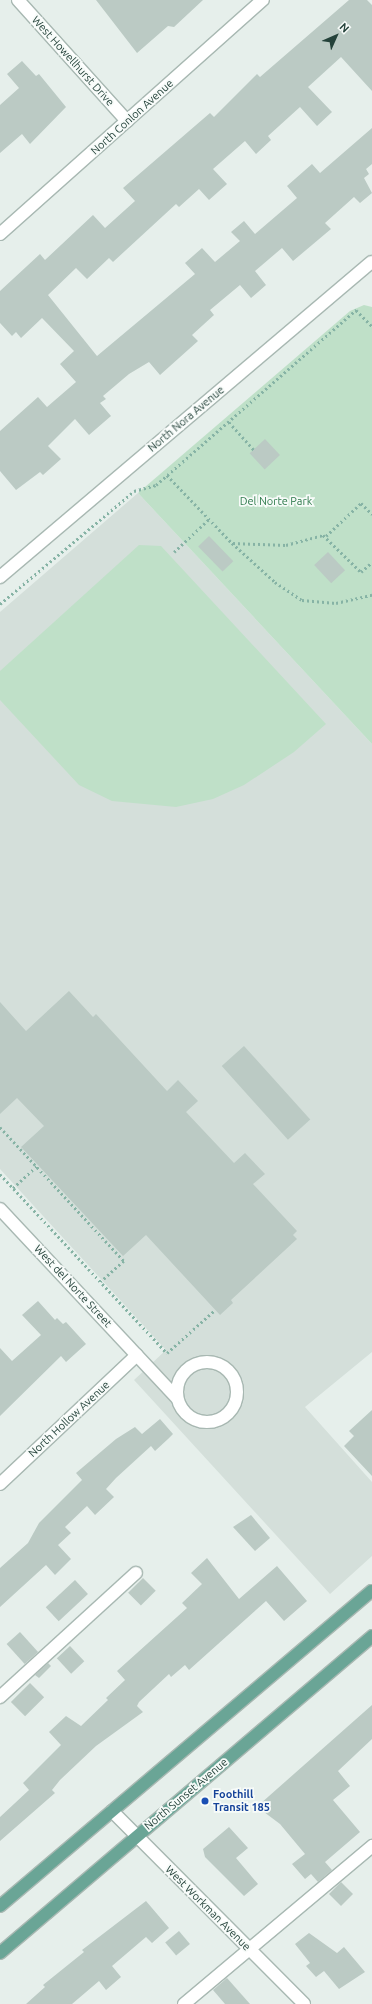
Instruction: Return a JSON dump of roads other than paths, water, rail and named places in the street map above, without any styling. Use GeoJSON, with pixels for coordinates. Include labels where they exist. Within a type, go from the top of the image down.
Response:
{"type":"FeatureCollection","features":[{"type":"Feature","properties":{"kind":"main road"},"geometry":{"type":"LineString","coordinates":[[0,1906],[372,1591]]}},
{"type":"Feature","properties":{"kind":"main road","name":"North Sunset Avenue"},"geometry":{"type":"LineString","coordinates":[[0,1953],[372,1636]]}},
{"type":"Feature","properties":{"kind":"street","name":"West Howellhurst Drive"},"geometry":{"type":"LineString","coordinates":[[18,0],[127,122]]}},
{"type":"Feature","properties":{"kind":"street","name":"North Conlon Avenue"},"geometry":{"type":"LineString","coordinates":[[0,234],[263,0]]}},
{"type":"Feature","properties":{"kind":"street","name":"North Nora Avenue"},"geometry":{"type":"LineString","coordinates":[[0,577],[372,263]]}},
{"type":"Feature","properties":{"kind":"street","name":"West del Norte Street"},"geometry":{"type":"LineString","coordinates":[[0,1209],[177,1398]]}},
{"type":"Feature","properties":{"kind":"street","name":"North Hollow Avenue"},"geometry":{"type":"LineString","coordinates":[[0,1484],[137,1355]]}},
{"type":"Feature","properties":{"kind":"street"},"geometry":{"type":"LineString","coordinates":[[204,1362],[218,1364],[229,1372],[237,1390],[235,1404],[227,1415],[208,1422],[188,1416],[177,1398],[181,1377],[190,1367],[204,1362]]}},
{"type":"Feature","properties":{"kind":"street"},"geometry":{"type":"LineString","coordinates":[[0,1697],[136,1573]]}},
{"type":"Feature","properties":{"kind":"street","name":"West Workman Avenue"},"geometry":{"type":"LineString","coordinates":[[112,1811],[304,2004]]}},
{"type":"Feature","properties":{"kind":"street"},"geometry":{"type":"LineString","coordinates":[[184,2004],[372,1846]]}},
{"type":"Feature","properties":{"kind":"place","name":"Foothill Transit 185"},"geometry":{"type":"Point","coordinates":[205,1801]}},
{"type":"Feature","properties":{"kind":"park label","name":"Del Norte Park"},"geometry":{"type":"Point","coordinates":[276,501]}}]}
